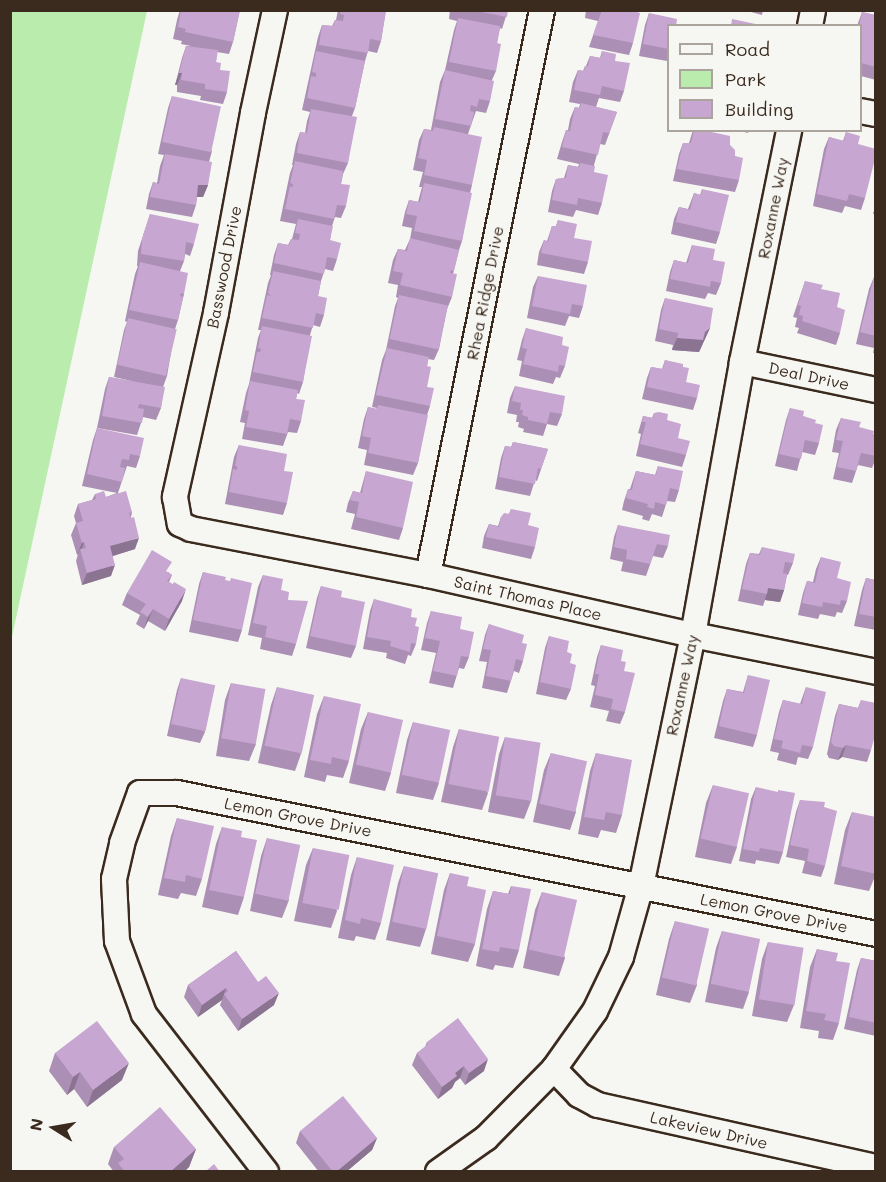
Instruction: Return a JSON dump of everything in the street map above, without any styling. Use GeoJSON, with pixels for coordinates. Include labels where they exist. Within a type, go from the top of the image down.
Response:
{"type":"FeatureCollection","features":[{"type":"Feature","properties":{"kind":"street","name":"Basswood Drive"},"geometry":{"type":"LineString","coordinates":[[180,524],[175,497],[216,313],[253,113],[275,10]]}},
{"type":"Feature","properties":{"kind":"street","name":"Rhea Ridge Drive"},"geometry":{"type":"LineString","coordinates":[[428,575],[542,10]]}},
{"type":"Feature","properties":{"kind":"street","name":"Roxanne Way"},"geometry":{"type":"LineString","coordinates":[[438,1172],[486,1138],[554,1069],[595,1011],[621,957],[641,886],[693,635],[742,362],[789,132]]}},
{"type":"Feature","properties":{"kind":"street","name":"Deal Drive"},"geometry":{"type":"LineString","coordinates":[[742,362],[876,390]]}},
{"type":"Feature","properties":{"kind":"street","name":"Saint Thomas Place"},"geometry":{"type":"LineString","coordinates":[[180,524],[191,529],[428,575],[693,635],[876,672]]}},
{"type":"Feature","properties":{"kind":"street","name":"Lemon Grove Drive"},"geometry":{"type":"LineString","coordinates":[[266,1172],[144,1014],[117,941],[114,879],[122,843],[140,793],[177,793],[876,934]]}},
{"type":"Feature","properties":{"kind":"street","name":"Lakeview Drive"},"geometry":{"type":"LineString","coordinates":[[554,1069],[579,1095],[598,1105],[876,1167]]}},
{"type":"Feature","properties":{"kind":"green space"},"geometry":{"type":"Polygon","coordinates":[[[10,11],[147,11],[11,641],[10,11]]]}},
{"type":"Feature","properties":{"kind":"building"},"geometry":{"type":"Polygon","coordinates":[[[181,10],[240,10],[233,42],[185,32],[186,29],[178,27],[181,10]]]}},
{"type":"Feature","properties":{"kind":"building"},"geometry":{"type":"Polygon","coordinates":[[[340,10],[386,10],[381,41],[370,39],[368,53],[319,45],[322,25],[333,26],[335,20],[343,21],[344,15],[340,14],[340,10]]]}},
{"type":"Feature","properties":{"kind":"building"},"geometry":{"type":"Polygon","coordinates":[[[471,10],[508,10],[507,17],[471,10]]]}},
{"type":"Feature","properties":{"kind":"building"},"geometry":{"type":"Polygon","coordinates":[[[602,10],[630,10],[640,13],[633,43],[593,35],[602,10]]]}},
{"type":"Feature","properties":{"kind":"building"},"geometry":{"type":"Polygon","coordinates":[[[862,12],[876,15],[876,67],[862,63],[862,24],[859,24],[862,12]]]}},
{"type":"Feature","properties":{"kind":"building"},"geometry":{"type":"Polygon","coordinates":[[[649,13],[677,19],[676,24],[667,24],[667,49],[643,44],[649,13]]]}},
{"type":"Feature","properties":{"kind":"building"},"geometry":{"type":"Polygon","coordinates":[[[458,18],[500,26],[497,43],[501,44],[496,71],[449,62],[458,18]]]}},
{"type":"Feature","properties":{"kind":"building"},"geometry":{"type":"Polygon","coordinates":[[[732,19],[756,24],[731,24],[732,19]]]}},
{"type":"Feature","properties":{"kind":"building"},"geometry":{"type":"Polygon","coordinates":[[[186,46],[218,50],[216,62],[221,63],[220,70],[230,71],[227,92],[205,89],[205,84],[181,80],[182,73],[179,73],[186,46]]]}},
{"type":"Feature","properties":{"kind":"building"},"geometry":{"type":"Polygon","coordinates":[[[316,51],[365,61],[355,108],[307,98],[311,76],[316,77],[316,73],[312,72],[316,51]]]}},
{"type":"Feature","properties":{"kind":"building"},"geometry":{"type":"Polygon","coordinates":[[[602,51],[616,54],[615,61],[630,63],[624,91],[602,86],[600,95],[574,90],[578,70],[584,71],[585,66],[588,66],[590,56],[601,58],[602,51]]]}},
{"type":"Feature","properties":{"kind":"building"},"geometry":{"type":"Polygon","coordinates":[[[445,70],[494,81],[490,101],[479,99],[477,107],[471,105],[470,111],[474,112],[471,126],[435,119],[445,70]]]}},
{"type":"Feature","properties":{"kind":"building"},"geometry":{"type":"Polygon","coordinates":[[[172,96],[221,106],[211,152],[162,142],[172,96]]]}},
{"type":"Feature","properties":{"kind":"building"},"geometry":{"type":"Polygon","coordinates":[[[581,103],[617,112],[609,133],[603,132],[598,155],[562,147],[566,130],[570,131],[575,107],[580,108],[581,103]]]}},
{"type":"Feature","properties":{"kind":"building"},"geometry":{"type":"Polygon","coordinates":[[[311,109],[357,117],[348,163],[297,153],[300,132],[307,133],[311,109]]]}},
{"type":"Feature","properties":{"kind":"building"},"geometry":{"type":"Polygon","coordinates":[[[434,127],[482,137],[472,185],[424,175],[427,160],[418,158],[424,129],[433,131],[434,127]]]}},
{"type":"Feature","properties":{"kind":"building"},"geometry":{"type":"Polygon","coordinates":[[[694,132],[711,132],[730,136],[730,145],[735,150],[735,156],[743,158],[739,180],[677,169],[683,143],[691,143],[694,132]]]}},
{"type":"Feature","properties":{"kind":"building"},"geometry":{"type":"Polygon","coordinates":[[[846,132],[860,136],[858,144],[876,149],[865,198],[849,194],[847,201],[817,194],[829,137],[844,141],[846,132]]]}},
{"type":"Feature","properties":{"kind":"building"},"geometry":{"type":"Polygon","coordinates":[[[165,154],[212,162],[208,185],[198,185],[196,205],[150,197],[153,182],[159,184],[165,154]]]}},
{"type":"Feature","properties":{"kind":"building"},"geometry":{"type":"Polygon","coordinates":[[[295,161],[343,171],[341,184],[350,185],[346,206],[337,205],[334,219],[285,209],[290,186],[293,187],[290,183],[295,161]]]}},
{"type":"Feature","properties":{"kind":"building"},"geometry":{"type":"Polygon","coordinates":[[[580,163],[595,166],[594,172],[608,175],[602,203],[578,198],[577,205],[552,200],[556,179],[566,178],[568,165],[579,167],[580,163]]]}},
{"type":"Feature","properties":{"kind":"building"},"geometry":{"type":"Polygon","coordinates":[[[424,183],[472,193],[462,241],[414,231],[417,216],[406,214],[409,200],[420,202],[424,183]]]}},
{"type":"Feature","properties":{"kind":"building"},"geometry":{"type":"Polygon","coordinates":[[[702,189],[729,195],[720,232],[676,222],[679,207],[690,210],[694,193],[701,195],[702,189]]]}},
{"type":"Feature","properties":{"kind":"building"},"geometry":{"type":"Polygon","coordinates":[[[150,214],[199,224],[194,244],[186,242],[184,261],[141,254],[142,239],[150,214]]]}},
{"type":"Feature","properties":{"kind":"building"},"geometry":{"type":"Polygon","coordinates":[[[298,219],[333,226],[330,240],[341,243],[337,259],[327,257],[324,274],[274,263],[278,243],[289,245],[291,239],[299,240],[300,234],[295,233],[298,219]]]}},
{"type":"Feature","properties":{"kind":"building"},"geometry":{"type":"Polygon","coordinates":[[[558,220],[577,224],[574,238],[592,241],[588,262],[541,253],[544,240],[548,242],[552,226],[556,226],[558,220]]]}},
{"type":"Feature","properties":{"kind":"building"},"geometry":{"type":"Polygon","coordinates":[[[410,238],[459,250],[454,271],[451,270],[450,273],[457,274],[452,297],[400,285],[403,273],[393,271],[398,249],[407,251],[410,238]]]}},
{"type":"Feature","properties":{"kind":"building"},"geometry":{"type":"Polygon","coordinates":[[[692,245],[715,249],[713,260],[725,262],[721,283],[711,281],[710,287],[670,279],[674,260],[688,263],[692,245]]]}},
{"type":"Feature","properties":{"kind":"building"},"geometry":{"type":"Polygon","coordinates":[[[140,262],[188,273],[184,294],[181,293],[180,296],[183,297],[178,320],[129,310],[140,262]]]}},
{"type":"Feature","properties":{"kind":"building"},"geometry":{"type":"Polygon","coordinates":[[[273,271],[321,281],[318,296],[327,298],[324,315],[316,313],[313,328],[262,318],[267,295],[271,296],[268,293],[273,271]]]}},
{"type":"Feature","properties":{"kind":"building"},"geometry":{"type":"Polygon","coordinates":[[[538,276],[587,285],[583,306],[572,304],[570,314],[532,306],[538,276]]]}},
{"type":"Feature","properties":{"kind":"building"},"geometry":{"type":"Polygon","coordinates":[[[874,277],[876,278],[876,336],[860,332],[874,277]]]}},
{"type":"Feature","properties":{"kind":"building"},"geometry":{"type":"Polygon","coordinates":[[[805,281],[823,285],[821,289],[840,293],[837,307],[845,310],[840,333],[802,321],[803,316],[799,315],[801,306],[798,305],[805,281]]]}},
{"type":"Feature","properties":{"kind":"building"},"geometry":{"type":"Polygon","coordinates":[[[399,295],[448,305],[439,349],[390,339],[399,295]]]}},
{"type":"Feature","properties":{"kind":"building"},"geometry":{"type":"Polygon","coordinates":[[[665,298],[713,308],[710,328],[705,332],[703,340],[677,338],[678,333],[659,329],[665,298]]]}},
{"type":"Feature","properties":{"kind":"building"},"geometry":{"type":"Polygon","coordinates":[[[128,318],[177,329],[166,376],[117,365],[128,318]]]}},
{"type":"Feature","properties":{"kind":"building"},"geometry":{"type":"Polygon","coordinates":[[[262,326],[312,336],[303,382],[253,372],[257,352],[261,349],[258,348],[262,326]]]}},
{"type":"Feature","properties":{"kind":"building"},"geometry":{"type":"Polygon","coordinates":[[[526,328],[563,337],[562,345],[569,347],[565,366],[559,365],[558,372],[523,364],[527,349],[522,348],[526,328]]]}},
{"type":"Feature","properties":{"kind":"building"},"geometry":{"type":"Polygon","coordinates":[[[387,348],[429,357],[427,366],[431,367],[427,387],[434,388],[430,406],[376,395],[387,348]]]}},
{"type":"Feature","properties":{"kind":"building"},"geometry":{"type":"Polygon","coordinates":[[[665,360],[683,364],[683,367],[689,368],[686,382],[700,385],[697,398],[647,387],[651,367],[663,369],[665,360]]]}},
{"type":"Feature","properties":{"kind":"building"},"geometry":{"type":"Polygon","coordinates":[[[109,377],[165,387],[161,408],[139,404],[138,408],[144,409],[142,423],[102,416],[109,377]]]}},
{"type":"Feature","properties":{"kind":"building"},"geometry":{"type":"Polygon","coordinates":[[[250,381],[298,390],[296,399],[305,400],[301,421],[290,419],[287,434],[246,427],[249,411],[245,410],[250,381]]]}},
{"type":"Feature","properties":{"kind":"building"},"geometry":{"type":"Polygon","coordinates":[[[515,386],[565,396],[562,414],[550,412],[547,424],[528,420],[528,417],[522,415],[521,403],[512,401],[515,386]]]}},
{"type":"Feature","properties":{"kind":"building"},"geometry":{"type":"Polygon","coordinates":[[[378,405],[428,415],[418,463],[368,453],[371,438],[362,436],[368,407],[377,409],[378,405]]]}},
{"type":"Feature","properties":{"kind":"building"},"geometry":{"type":"Polygon","coordinates":[[[790,408],[804,411],[803,416],[823,425],[819,443],[805,440],[801,459],[779,454],[790,408]]]}},
{"type":"Feature","properties":{"kind":"building"},"geometry":{"type":"Polygon","coordinates":[[[654,413],[668,414],[667,420],[681,424],[678,438],[690,441],[686,455],[640,444],[646,422],[642,422],[643,416],[653,418],[654,413]]]}},
{"type":"Feature","properties":{"kind":"building"},"geometry":{"type":"Polygon","coordinates":[[[841,418],[861,422],[859,427],[874,431],[873,436],[876,436],[876,456],[861,453],[856,471],[837,467],[843,441],[836,440],[841,418]]]}},
{"type":"Feature","properties":{"kind":"building"},"geometry":{"type":"Polygon","coordinates":[[[97,428],[144,438],[140,456],[130,454],[129,460],[122,459],[120,467],[125,468],[122,482],[87,474],[97,428]]]}},
{"type":"Feature","properties":{"kind":"building"},"geometry":{"type":"Polygon","coordinates":[[[513,442],[548,449],[541,469],[538,468],[535,484],[499,477],[505,446],[512,447],[513,442]]]}},
{"type":"Feature","properties":{"kind":"building"},"geometry":{"type":"Polygon","coordinates":[[[239,445],[287,454],[284,471],[293,472],[287,503],[229,492],[233,469],[237,470],[235,466],[239,445]]]}},
{"type":"Feature","properties":{"kind":"building"},"geometry":{"type":"Polygon","coordinates":[[[658,466],[683,471],[679,490],[670,488],[666,505],[655,502],[654,509],[647,507],[648,504],[626,498],[628,489],[632,490],[636,471],[656,475],[658,466]]]}},
{"type":"Feature","properties":{"kind":"building"},"geometry":{"type":"Polygon","coordinates":[[[366,471],[413,482],[403,528],[356,517],[359,502],[350,500],[353,491],[362,493],[366,471]]]}},
{"type":"Feature","properties":{"kind":"building"},"geometry":{"type":"Polygon","coordinates":[[[104,491],[106,497],[126,491],[132,512],[129,513],[131,518],[134,517],[139,538],[110,546],[115,565],[87,573],[80,549],[86,548],[84,542],[82,543],[76,523],[83,521],[78,504],[96,499],[95,494],[104,491]]]}},
{"type":"Feature","properties":{"kind":"building"},"geometry":{"type":"Polygon","coordinates":[[[511,509],[531,513],[528,525],[539,528],[535,547],[486,537],[489,524],[499,527],[501,517],[504,513],[510,514],[511,509]]]}},
{"type":"Feature","properties":{"kind":"building"},"geometry":{"type":"Polygon","coordinates":[[[618,525],[670,535],[668,546],[657,544],[650,564],[626,559],[627,550],[614,547],[618,525]]]}},
{"type":"Feature","properties":{"kind":"building"},"geometry":{"type":"Polygon","coordinates":[[[762,547],[795,554],[793,563],[785,562],[783,573],[787,574],[784,590],[768,588],[767,594],[742,589],[750,553],[760,555],[762,547]]]}},
{"type":"Feature","properties":{"kind":"building"},"geometry":{"type":"Polygon","coordinates":[[[152,550],[172,562],[166,571],[172,575],[167,581],[186,589],[169,619],[153,609],[148,617],[140,612],[146,604],[127,593],[152,550]]]}},
{"type":"Feature","properties":{"kind":"building"},"geometry":{"type":"Polygon","coordinates":[[[821,557],[841,562],[837,578],[851,582],[847,601],[841,600],[840,605],[823,602],[822,607],[802,603],[807,581],[815,583],[821,557]]]}},
{"type":"Feature","properties":{"kind":"building"},"geometry":{"type":"Polygon","coordinates":[[[203,572],[226,577],[225,580],[230,581],[231,578],[252,583],[242,630],[193,620],[203,572]]]}},
{"type":"Feature","properties":{"kind":"building"},"geometry":{"type":"Polygon","coordinates":[[[263,575],[283,579],[281,590],[289,592],[288,600],[308,601],[296,644],[265,637],[267,626],[253,623],[263,575]]]}},
{"type":"Feature","properties":{"kind":"building"},"geometry":{"type":"Polygon","coordinates":[[[866,578],[876,580],[876,617],[859,614],[866,578]]]}},
{"type":"Feature","properties":{"kind":"building"},"geometry":{"type":"Polygon","coordinates":[[[321,586],[342,591],[341,597],[365,602],[356,646],[310,636],[321,586]]]}},
{"type":"Feature","properties":{"kind":"building"},"geometry":{"type":"Polygon","coordinates":[[[374,599],[412,609],[411,617],[417,618],[415,626],[419,627],[416,644],[411,643],[410,652],[390,646],[391,641],[367,637],[374,599]]]}},
{"type":"Feature","properties":{"kind":"building"},"geometry":{"type":"Polygon","coordinates":[[[431,611],[462,617],[460,629],[474,632],[469,657],[461,656],[457,676],[433,671],[440,641],[425,638],[431,611]]]}},
{"type":"Feature","properties":{"kind":"building"},"geometry":{"type":"Polygon","coordinates":[[[489,624],[524,635],[522,643],[527,644],[523,661],[516,659],[511,681],[486,676],[491,650],[483,649],[489,624]]]}},
{"type":"Feature","properties":{"kind":"building"},"geometry":{"type":"Polygon","coordinates":[[[549,636],[569,641],[567,652],[572,654],[570,663],[576,665],[571,689],[540,682],[549,636]]]}},
{"type":"Feature","properties":{"kind":"building"},"geometry":{"type":"Polygon","coordinates":[[[601,645],[623,650],[621,661],[626,662],[624,671],[635,673],[625,712],[611,709],[613,699],[595,695],[599,674],[595,674],[601,645]]]}},
{"type":"Feature","properties":{"kind":"building"},"geometry":{"type":"Polygon","coordinates":[[[748,675],[770,680],[757,735],[719,726],[727,689],[744,693],[748,675]]]}},
{"type":"Feature","properties":{"kind":"building"},"geometry":{"type":"Polygon","coordinates":[[[181,678],[215,685],[205,731],[171,724],[181,678]]]}},
{"type":"Feature","properties":{"kind":"building"},"geometry":{"type":"Polygon","coordinates":[[[231,683],[265,689],[256,744],[221,738],[231,683]]]}},
{"type":"Feature","properties":{"kind":"building"},"geometry":{"type":"Polygon","coordinates":[[[277,687],[314,695],[302,754],[265,746],[277,687]]]}},
{"type":"Feature","properties":{"kind":"building"},"geometry":{"type":"Polygon","coordinates":[[[806,687],[826,692],[813,747],[802,745],[800,753],[781,748],[783,741],[774,739],[783,700],[802,704],[806,687]]]}},
{"type":"Feature","properties":{"kind":"building"},"geometry":{"type":"Polygon","coordinates":[[[324,696],[361,704],[349,761],[332,757],[331,764],[310,760],[324,696]]]}},
{"type":"Feature","properties":{"kind":"building"},"geometry":{"type":"Polygon","coordinates":[[[861,700],[876,703],[876,732],[871,750],[846,745],[843,748],[834,746],[831,742],[839,704],[858,708],[861,700]]]}},
{"type":"Feature","properties":{"kind":"building"},"geometry":{"type":"Polygon","coordinates":[[[368,712],[403,720],[391,773],[356,765],[368,712]]]}},
{"type":"Feature","properties":{"kind":"building"},"geometry":{"type":"Polygon","coordinates":[[[413,722],[450,730],[439,783],[402,775],[413,722]]]}},
{"type":"Feature","properties":{"kind":"building"},"geometry":{"type":"Polygon","coordinates":[[[459,729],[499,737],[489,792],[448,784],[459,729]]]}},
{"type":"Feature","properties":{"kind":"building"},"geometry":{"type":"Polygon","coordinates":[[[505,737],[541,743],[531,801],[496,795],[505,737]]]}},
{"type":"Feature","properties":{"kind":"building"},"geometry":{"type":"Polygon","coordinates":[[[551,753],[587,761],[575,812],[539,804],[551,753]]]}},
{"type":"Feature","properties":{"kind":"building"},"geometry":{"type":"Polygon","coordinates":[[[596,753],[632,760],[622,815],[606,812],[604,820],[584,817],[596,753]]]}},
{"type":"Feature","properties":{"kind":"building"},"geometry":{"type":"Polygon","coordinates":[[[713,785],[749,793],[737,847],[701,839],[713,785]]]}},
{"type":"Feature","properties":{"kind":"building"},"geometry":{"type":"Polygon","coordinates":[[[756,787],[795,793],[783,852],[760,848],[759,852],[743,849],[756,787]]]}},
{"type":"Feature","properties":{"kind":"building"},"geometry":{"type":"Polygon","coordinates":[[[800,800],[825,802],[824,807],[837,811],[825,866],[807,861],[809,849],[790,845],[800,800]]]}},
{"type":"Feature","properties":{"kind":"building"},"geometry":{"type":"Polygon","coordinates":[[[852,812],[876,817],[876,874],[841,866],[852,812]]]}},
{"type":"Feature","properties":{"kind":"building"},"geometry":{"type":"Polygon","coordinates":[[[177,818],[214,826],[202,879],[186,875],[185,882],[164,878],[177,818]]]}},
{"type":"Feature","properties":{"kind":"building"},"geometry":{"type":"Polygon","coordinates":[[[222,827],[242,831],[241,837],[257,840],[244,897],[209,890],[222,827]]]}},
{"type":"Feature","properties":{"kind":"building"},"geometry":{"type":"Polygon","coordinates":[[[267,838],[300,845],[288,901],[255,894],[267,838]]]}},
{"type":"Feature","properties":{"kind":"building"},"geometry":{"type":"Polygon","coordinates":[[[313,848],[349,855],[339,910],[302,903],[313,848]]]}},
{"type":"Feature","properties":{"kind":"building"},"geometry":{"type":"Polygon","coordinates":[[[357,857],[394,865],[381,923],[361,918],[360,924],[345,920],[357,857]]]}},
{"type":"Feature","properties":{"kind":"building"},"geometry":{"type":"Polygon","coordinates":[[[404,866],[438,873],[426,929],[392,922],[404,866]]]}},
{"type":"Feature","properties":{"kind":"building"},"geometry":{"type":"Polygon","coordinates":[[[450,873],[469,877],[467,886],[486,890],[475,944],[437,936],[450,873]]]}},
{"type":"Feature","properties":{"kind":"building"},"geometry":{"type":"Polygon","coordinates":[[[511,886],[531,889],[519,950],[500,947],[499,952],[482,949],[493,891],[510,894],[511,886]]]}},
{"type":"Feature","properties":{"kind":"building"},"geometry":{"type":"Polygon","coordinates":[[[542,892],[577,900],[564,958],[529,949],[542,892]]]}},
{"type":"Feature","properties":{"kind":"building"},"geometry":{"type":"Polygon","coordinates":[[[675,921],[709,929],[696,985],[662,978],[675,921]]]}},
{"type":"Feature","properties":{"kind":"building"},"geometry":{"type":"Polygon","coordinates":[[[722,931],[760,939],[749,992],[711,984],[722,931]]]}},
{"type":"Feature","properties":{"kind":"building"},"geometry":{"type":"Polygon","coordinates":[[[768,942],[804,948],[794,1005],[759,999],[768,942]]]}},
{"type":"Feature","properties":{"kind":"building"},"geometry":{"type":"Polygon","coordinates":[[[817,949],[838,953],[836,961],[850,963],[839,1023],[824,1020],[826,1014],[806,1011],[817,949]]]}},
{"type":"Feature","properties":{"kind":"building"},"geometry":{"type":"Polygon","coordinates":[[[236,951],[258,982],[266,976],[279,993],[242,1019],[224,994],[228,991],[226,988],[202,1005],[188,985],[236,951]]]}},
{"type":"Feature","properties":{"kind":"building"},"geometry":{"type":"Polygon","coordinates":[[[861,958],[876,961],[876,1023],[849,1017],[861,958]]]}},
{"type":"Feature","properties":{"kind":"building"},"geometry":{"type":"Polygon","coordinates":[[[458,1018],[488,1059],[469,1073],[464,1066],[455,1073],[457,1076],[442,1087],[417,1053],[428,1044],[427,1042],[458,1018]]]}},
{"type":"Feature","properties":{"kind":"building"},"geometry":{"type":"Polygon","coordinates":[[[97,1021],[129,1063],[93,1090],[80,1072],[73,1077],[55,1053],[97,1021]]]}},
{"type":"Feature","properties":{"kind":"building"},"geometry":{"type":"Polygon","coordinates":[[[343,1096],[377,1138],[336,1172],[333,1172],[300,1131],[343,1096]]]}},
{"type":"Feature","properties":{"kind":"building"},"geometry":{"type":"Polygon","coordinates":[[[160,1107],[196,1149],[170,1172],[125,1172],[118,1163],[124,1159],[114,1147],[160,1107]]]}},
{"type":"Feature","properties":{"kind":"building"},"geometry":{"type":"Polygon","coordinates":[[[214,1164],[220,1172],[205,1172],[214,1164]]]}}]}
